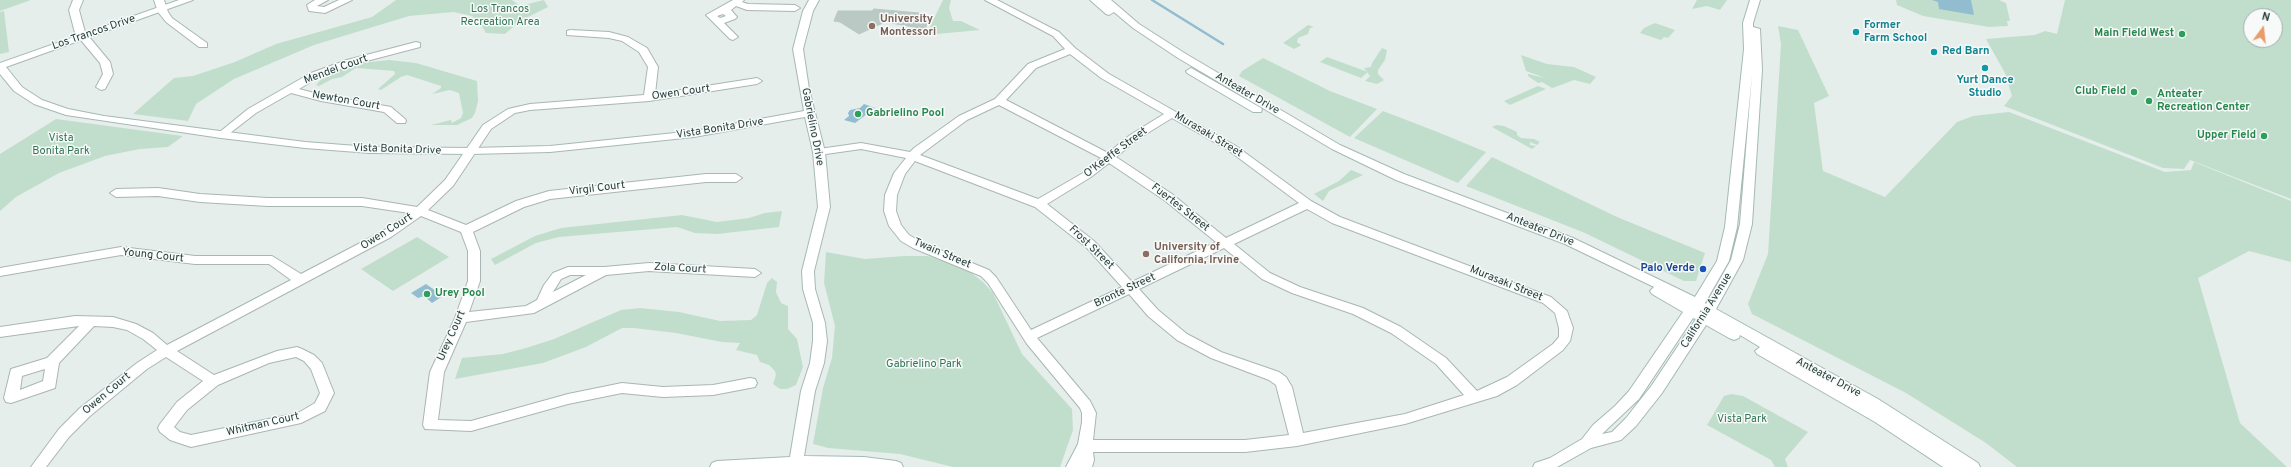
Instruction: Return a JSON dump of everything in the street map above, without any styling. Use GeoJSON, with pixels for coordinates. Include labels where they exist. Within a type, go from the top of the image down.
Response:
{"type":"FeatureCollection","features":[{"type":"Feature","properties":{"kind":"street"},"geometry":{"type":"LineString","coordinates":[[78,0],[74,10],[82,37],[105,62],[108,74],[101,87]]}},
{"type":"Feature","properties":{"kind":"street","name":"Los Trancos Drive"},"geometry":{"type":"LineString","coordinates":[[0,67],[82,37],[160,5],[188,0]]}},
{"type":"Feature","properties":{"kind":"street"},"geometry":{"type":"LineString","coordinates":[[323,0],[312,5],[312,9],[325,10],[346,0]]}},
{"type":"Feature","properties":{"kind":"street","name":"Gabrielino Drive"},"geometry":{"type":"LineString","coordinates":[[796,464],[808,391],[817,362],[820,341],[819,323],[808,281],[811,258],[824,207],[818,152],[804,89],[798,49],[808,11],[814,0]]}},
{"type":"Feature","properties":{"kind":"street","name":"Murasaki Street"},"geometry":{"type":"LineString","coordinates":[[990,0],[1056,34],[1071,50],[1105,76],[1232,148],[1307,204],[1336,220],[1437,256],[1547,300],[1561,312],[1566,328],[1565,338],[1558,347],[1512,381],[1492,392],[1475,398],[1405,418],[1297,440],[1245,446],[1085,446]]}},
{"type":"Feature","properties":{"kind":"street","name":"Anteater Drive"},"geometry":{"type":"LineString","coordinates":[[1095,0],[1140,36],[1207,81],[1337,156],[1397,184],[1586,256],[1694,307]]}},
{"type":"Feature","properties":{"kind":"street","name":"Anteater Drive"},"geometry":{"type":"LineString","coordinates":[[1105,0],[1136,26],[1219,78],[1336,147],[1376,165],[1576,244],[1706,314],[1880,418],[1954,467]]}},
{"type":"Feature","properties":{"kind":"street","name":"California Avenue"},"geometry":{"type":"LineString","coordinates":[[1588,443],[1598,429],[1634,395],[1694,307],[1705,294],[1723,261],[1731,227],[1749,49],[1748,23],[1755,0]]}},
{"type":"Feature","properties":{"kind":"street"},"geometry":{"type":"LineString","coordinates":[[732,37],[718,22],[732,17],[725,10],[737,2],[747,7],[795,8]]}},
{"type":"Feature","properties":{"kind":"street"},"geometry":{"type":"LineString","coordinates":[[160,5],[169,20],[203,45]]}},
{"type":"Feature","properties":{"kind":"street","name":"California Avenue"},"geometry":{"type":"LineString","coordinates":[[1540,467],[1554,462],[1588,443],[1616,436],[1631,422],[1657,389],[1732,272],[1746,224],[1757,70],[1757,42],[1751,17]]}},
{"type":"Feature","properties":{"kind":"street"},"geometry":{"type":"LineString","coordinates":[[570,32],[624,39],[643,50],[653,67],[649,98]]}},
{"type":"Feature","properties":{"kind":"street"},"geometry":{"type":"LineString","coordinates":[[1140,36],[1152,41],[1209,76],[1219,78]]}},
{"type":"Feature","properties":{"kind":"street","name":"Mendel Court"},"geometry":{"type":"LineString","coordinates":[[221,135],[252,110],[315,75],[351,62],[416,45]]}},
{"type":"Feature","properties":{"kind":"street","name":"Twain Street"},"geometry":{"type":"LineString","coordinates":[[1071,50],[1032,66],[998,102],[963,118],[942,132],[912,156],[900,173],[891,195],[890,211],[897,228],[905,238],[918,245],[985,273],[997,286],[1030,336],[1085,405],[1089,413],[1085,446],[1087,460],[1085,467]]}},
{"type":"Feature","properties":{"kind":"street","name":"Vista Bonita Drive"},"geometry":{"type":"LineString","coordinates":[[0,67],[18,89],[38,102],[66,112],[104,119],[221,135],[305,145],[370,150],[471,151],[550,149],[694,134],[810,113]]}},
{"type":"Feature","properties":{"kind":"street","name":"Owen Court"},"geometry":{"type":"LineString","coordinates":[[38,467],[64,433],[99,399],[142,366],[166,351],[301,281],[387,234],[420,212],[449,183],[487,127],[497,119],[522,108],[649,98],[757,81]]}},
{"type":"Feature","properties":{"kind":"street","name":"Newton Court"},"geometry":{"type":"LineString","coordinates":[[288,89],[321,98],[387,109],[401,121]]}},
{"type":"Feature","properties":{"kind":"street","name":"Fuertes Street"},"geometry":{"type":"LineString","coordinates":[[998,102],[1110,158],[1168,197],[1257,270],[1278,283],[1358,311],[1396,330],[1440,361],[1475,398]]}},
{"type":"Feature","properties":{"kind":"street","name":"O'Keeffe Street"},"geometry":{"type":"LineString","coordinates":[[1039,204],[1087,175],[1110,158],[1118,148],[1172,114]]}},
{"type":"Feature","properties":{"kind":"street","name":"Frost Street"},"geometry":{"type":"LineString","coordinates":[[818,152],[861,146],[912,156],[1039,204],[1090,244],[1132,288],[1153,313],[1187,340],[1216,356],[1274,376],[1281,381],[1285,387],[1297,440]]}},
{"type":"Feature","properties":{"kind":"street","name":"Virgil Court"},"geometry":{"type":"LineString","coordinates":[[466,230],[520,204],[549,195],[706,178],[736,178]]}},
{"type":"Feature","properties":{"kind":"street"},"geometry":{"type":"LineString","coordinates":[[116,193],[158,192],[200,198],[268,202],[362,202],[420,212],[445,220],[466,230]]}},
{"type":"Feature","properties":{"kind":"street","name":"Bronte Street"},"geometry":{"type":"LineString","coordinates":[[1030,336],[1307,204]]}},
{"type":"Feature","properties":{"kind":"street","name":"Urey Court"},"geometry":{"type":"LineString","coordinates":[[466,230],[474,251],[474,281],[461,318],[437,372],[430,425],[471,426],[568,399],[622,388],[663,392],[713,390],[750,383]]}},
{"type":"Feature","properties":{"kind":"street","name":"Young Court"},"geometry":{"type":"LineString","coordinates":[[0,272],[90,255],[121,251],[195,260],[272,260],[301,281]]}},
{"type":"Feature","properties":{"kind":"street","name":"Zola Court"},"geometry":{"type":"LineString","coordinates":[[461,318],[529,310],[604,271],[649,267],[756,273]]}},
{"type":"Feature","properties":{"kind":"street","name":"Anteater Drive"},"geometry":{"type":"LineString","coordinates":[[1706,314],[1880,406],[1973,467]]}},
{"type":"Feature","properties":{"kind":"street"},"geometry":{"type":"LineString","coordinates":[[52,361],[92,320]]}},
{"type":"Feature","properties":{"kind":"street"},"geometry":{"type":"LineString","coordinates":[[0,332],[50,323],[92,320],[113,322],[131,327],[148,336],[166,351],[213,382]]}},
{"type":"Feature","properties":{"kind":"street","name":"Whitman Court"},"geometry":{"type":"LineString","coordinates":[[297,352],[309,358],[316,367],[328,393],[320,407],[301,418],[190,441],[175,436],[165,428],[182,406],[213,382],[264,360],[282,354],[297,352]]}},
{"type":"Feature","properties":{"kind":"street","name":"Twain Street"},"geometry":{"type":"LineString","coordinates":[[1073,467],[1079,453],[1085,446]]}},
{"type":"Feature","properties":{"kind":"street"},"geometry":{"type":"LineString","coordinates":[[717,467],[840,462],[896,467]]}},
{"type":"Feature","properties":{"kind":"green space"},"geometry":{"type":"Polygon","coordinates":[[[0,0],[31,0],[0,11],[0,0]]]}},
{"type":"Feature","properties":{"kind":"green space","name":"Los Trancos Recreation Area"},"geometry":{"type":"Polygon","coordinates":[[[396,0],[512,0],[520,6],[544,0],[548,7],[520,21],[505,34],[486,33],[480,23],[472,16],[454,12],[409,16],[314,45],[234,79],[196,104],[188,121],[133,114],[174,78],[193,76],[235,62],[276,44],[372,17],[396,0]]]}},
{"type":"Feature","properties":{"kind":"green space"},"geometry":{"type":"Polygon","coordinates":[[[943,0],[951,0],[949,8],[953,21],[961,21],[980,30],[926,35],[943,0]]]}},
{"type":"Feature","properties":{"kind":"green space"},"geometry":{"type":"Polygon","coordinates":[[[1697,0],[1727,0],[1720,10],[1707,6],[1692,9],[1697,0]]]}},
{"type":"Feature","properties":{"kind":"green space"},"geometry":{"type":"Polygon","coordinates":[[[1896,0],[1999,0],[2006,3],[2010,21],[2007,21],[2008,26],[1989,27],[1923,16],[1897,5],[1896,0]]]}},
{"type":"Feature","properties":{"kind":"green space","name":"Anteater Recreation Center"},"geometry":{"type":"Polygon","coordinates":[[[2065,0],[2291,0],[2291,199],[2190,160],[2184,169],[2163,168],[2004,106],[2012,96],[2005,73],[1986,39],[2035,35],[2045,31],[2057,34],[2065,0]]]}},
{"type":"Feature","properties":{"kind":"green space"},"geometry":{"type":"Polygon","coordinates":[[[4,11],[9,52],[0,54],[0,12],[4,11]]]}},
{"type":"Feature","properties":{"kind":"green space"},"geometry":{"type":"Polygon","coordinates":[[[1655,23],[1675,30],[1668,38],[1664,37],[1661,40],[1640,33],[1644,28],[1655,23]]]}},
{"type":"Feature","properties":{"kind":"green space"},"geometry":{"type":"Polygon","coordinates":[[[1308,25],[1314,27],[1310,28],[1308,34],[1298,38],[1297,42],[1301,45],[1300,46],[1294,49],[1283,43],[1308,25]]]}},
{"type":"Feature","properties":{"kind":"green space"},"geometry":{"type":"Polygon","coordinates":[[[1778,26],[1798,30],[1829,96],[1814,103],[1823,171],[1885,197],[1957,122],[1973,116],[2009,112],[2165,172],[2191,170],[2194,162],[2291,201],[2291,262],[2249,251],[2198,278],[2240,423],[2287,467],[2017,467],[1986,443],[1906,393],[1752,314],[1748,304],[1768,254],[1781,44],[1778,26]]]}},
{"type":"Feature","properties":{"kind":"green space"},"geometry":{"type":"Polygon","coordinates":[[[1382,48],[1387,50],[1385,60],[1378,70],[1378,74],[1384,80],[1377,84],[1365,81],[1370,76],[1364,68],[1371,67],[1382,48]]]}},
{"type":"Feature","properties":{"kind":"green space"},"geometry":{"type":"Polygon","coordinates":[[[1521,55],[1547,64],[1574,67],[1596,77],[1590,84],[1574,80],[1550,89],[1552,88],[1542,82],[1538,83],[1528,76],[1528,74],[1545,78],[1526,71],[1521,55]]]}},
{"type":"Feature","properties":{"kind":"green space"},"geometry":{"type":"Polygon","coordinates":[[[1327,57],[1368,72],[1361,78],[1320,62],[1327,57]]]}},
{"type":"Feature","properties":{"kind":"green space"},"geometry":{"type":"Polygon","coordinates":[[[1263,58],[1330,91],[1377,109],[1350,137],[1239,76],[1242,71],[1263,58]]]}},
{"type":"Feature","properties":{"kind":"green space"},"geometry":{"type":"Polygon","coordinates":[[[389,60],[416,63],[477,81],[478,101],[472,118],[457,125],[431,125],[451,120],[452,123],[461,118],[463,113],[459,93],[450,90],[432,94],[441,88],[441,86],[407,75],[401,77],[381,90],[378,89],[395,74],[394,71],[356,68],[342,77],[332,79],[319,86],[316,85],[325,75],[342,69],[361,63],[389,60]]]}},
{"type":"Feature","properties":{"kind":"green space"},"geometry":{"type":"Polygon","coordinates":[[[1538,86],[1546,89],[1510,105],[1504,101],[1538,86]]]}},
{"type":"Feature","properties":{"kind":"green space"},"geometry":{"type":"Polygon","coordinates":[[[1383,111],[1486,152],[1458,183],[1354,138],[1383,111]]]}},
{"type":"Feature","properties":{"kind":"green space","name":"Vista Bonita Park"},"geometry":{"type":"Polygon","coordinates":[[[56,119],[183,136],[168,147],[140,149],[105,156],[59,173],[16,197],[0,211],[0,154],[56,119]]]}},
{"type":"Feature","properties":{"kind":"green space"},"geometry":{"type":"Polygon","coordinates":[[[1496,125],[1504,126],[1517,132],[1517,135],[1521,138],[1534,139],[1540,142],[1537,145],[1530,142],[1530,145],[1536,146],[1532,149],[1492,127],[1496,125]]]}},
{"type":"Feature","properties":{"kind":"green space"},"geometry":{"type":"Polygon","coordinates":[[[1492,157],[1617,217],[1705,253],[1696,281],[1684,281],[1585,233],[1466,186],[1492,157]]]}},
{"type":"Feature","properties":{"kind":"green space"},"geometry":{"type":"Polygon","coordinates":[[[1351,170],[1363,175],[1329,191],[1323,201],[1314,194],[1339,181],[1351,170]]]}},
{"type":"Feature","properties":{"kind":"green space"},"geometry":{"type":"Polygon","coordinates":[[[782,211],[779,227],[717,234],[695,233],[677,227],[559,237],[536,243],[495,265],[491,259],[535,236],[561,228],[682,215],[717,222],[749,218],[765,213],[782,211]]]}},
{"type":"Feature","properties":{"kind":"green space"},"geometry":{"type":"Polygon","coordinates":[[[417,237],[449,257],[393,291],[361,269],[417,237]]]}},
{"type":"Feature","properties":{"kind":"green space","name":"Gabrielino Park"},"geometry":{"type":"Polygon","coordinates":[[[826,252],[865,259],[928,256],[970,272],[983,282],[993,293],[1022,354],[1072,409],[1073,430],[1060,467],[953,467],[900,454],[828,448],[813,444],[823,388],[832,358],[835,326],[824,283],[826,252]]]}},
{"type":"Feature","properties":{"kind":"green space"},"geometry":{"type":"Polygon","coordinates":[[[772,278],[777,282],[776,292],[781,303],[788,306],[788,329],[797,339],[803,367],[796,385],[787,389],[780,389],[773,384],[776,375],[775,371],[769,365],[760,362],[757,355],[736,350],[740,343],[722,342],[676,333],[634,328],[622,328],[586,347],[543,363],[455,379],[462,358],[503,354],[526,348],[554,339],[621,310],[640,308],[679,312],[720,321],[751,320],[757,315],[767,283],[772,278]]]}},
{"type":"Feature","properties":{"kind":"green space","name":"Vista Park"},"geometry":{"type":"Polygon","coordinates":[[[1731,394],[1743,396],[1808,432],[1785,459],[1788,467],[1775,467],[1771,460],[1707,425],[1724,396],[1731,394]]]}},
{"type":"Feature","properties":{"kind":"water"},"geometry":{"type":"Polygon","coordinates":[[[1932,0],[1971,0],[1974,15],[1939,9],[1938,2],[1932,0]]]}},
{"type":"Feature","properties":{"kind":"water","name":"Gabrielino Pool"},"geometry":{"type":"Polygon","coordinates":[[[864,104],[875,108],[855,123],[844,120],[849,116],[848,113],[850,110],[860,108],[864,104]]]}},
{"type":"Feature","properties":{"kind":"water","name":"Urey Pool"},"geometry":{"type":"Polygon","coordinates":[[[426,284],[443,296],[432,303],[424,296],[418,298],[411,293],[426,284]]]}},
{"type":"Feature","properties":{"kind":"building"},"geometry":{"type":"Polygon","coordinates":[[[874,9],[919,13],[918,15],[931,17],[925,29],[885,22],[859,34],[840,22],[834,21],[838,11],[872,11],[874,9]]]}},
{"type":"Feature","properties":{"kind":"waterway"},"geometry":{"type":"LineString","coordinates":[[1152,0],[1223,44]]}},
{"type":"Feature","properties":{"kind":"place","name":"University Montessori"},"geometry":{"type":"Point","coordinates":[872,26]}},
{"type":"Feature","properties":{"kind":"place","name":"Former Farm School"},"geometry":{"type":"Point","coordinates":[1856,32]}},
{"type":"Feature","properties":{"kind":"place","name":"Main Field West"},"geometry":{"type":"Point","coordinates":[2182,34]}},
{"type":"Feature","properties":{"kind":"place","name":"Red Barn"},"geometry":{"type":"Point","coordinates":[1934,52]}},
{"type":"Feature","properties":{"kind":"place","name":"Yurt Dance Studio"},"geometry":{"type":"Point","coordinates":[1985,68]}},
{"type":"Feature","properties":{"kind":"place","name":"Club Field"},"geometry":{"type":"Point","coordinates":[2134,92]}},
{"type":"Feature","properties":{"kind":"place","name":"Anteater Recreation Center"},"geometry":{"type":"Point","coordinates":[2149,101]}},
{"type":"Feature","properties":{"kind":"place","name":"Gabrielino Pool"},"geometry":{"type":"Point","coordinates":[858,114]}},
{"type":"Feature","properties":{"kind":"place","name":"Upper Field"},"geometry":{"type":"Point","coordinates":[2264,136]}},
{"type":"Feature","properties":{"kind":"place","name":"University of California, Irvine"},"geometry":{"type":"Point","coordinates":[1146,254]}},
{"type":"Feature","properties":{"kind":"place","name":"Palo Verde"},"geometry":{"type":"Point","coordinates":[1703,269]}},
{"type":"Feature","properties":{"kind":"place","name":"Urey Pool"},"geometry":{"type":"Point","coordinates":[427,294]}}]}
